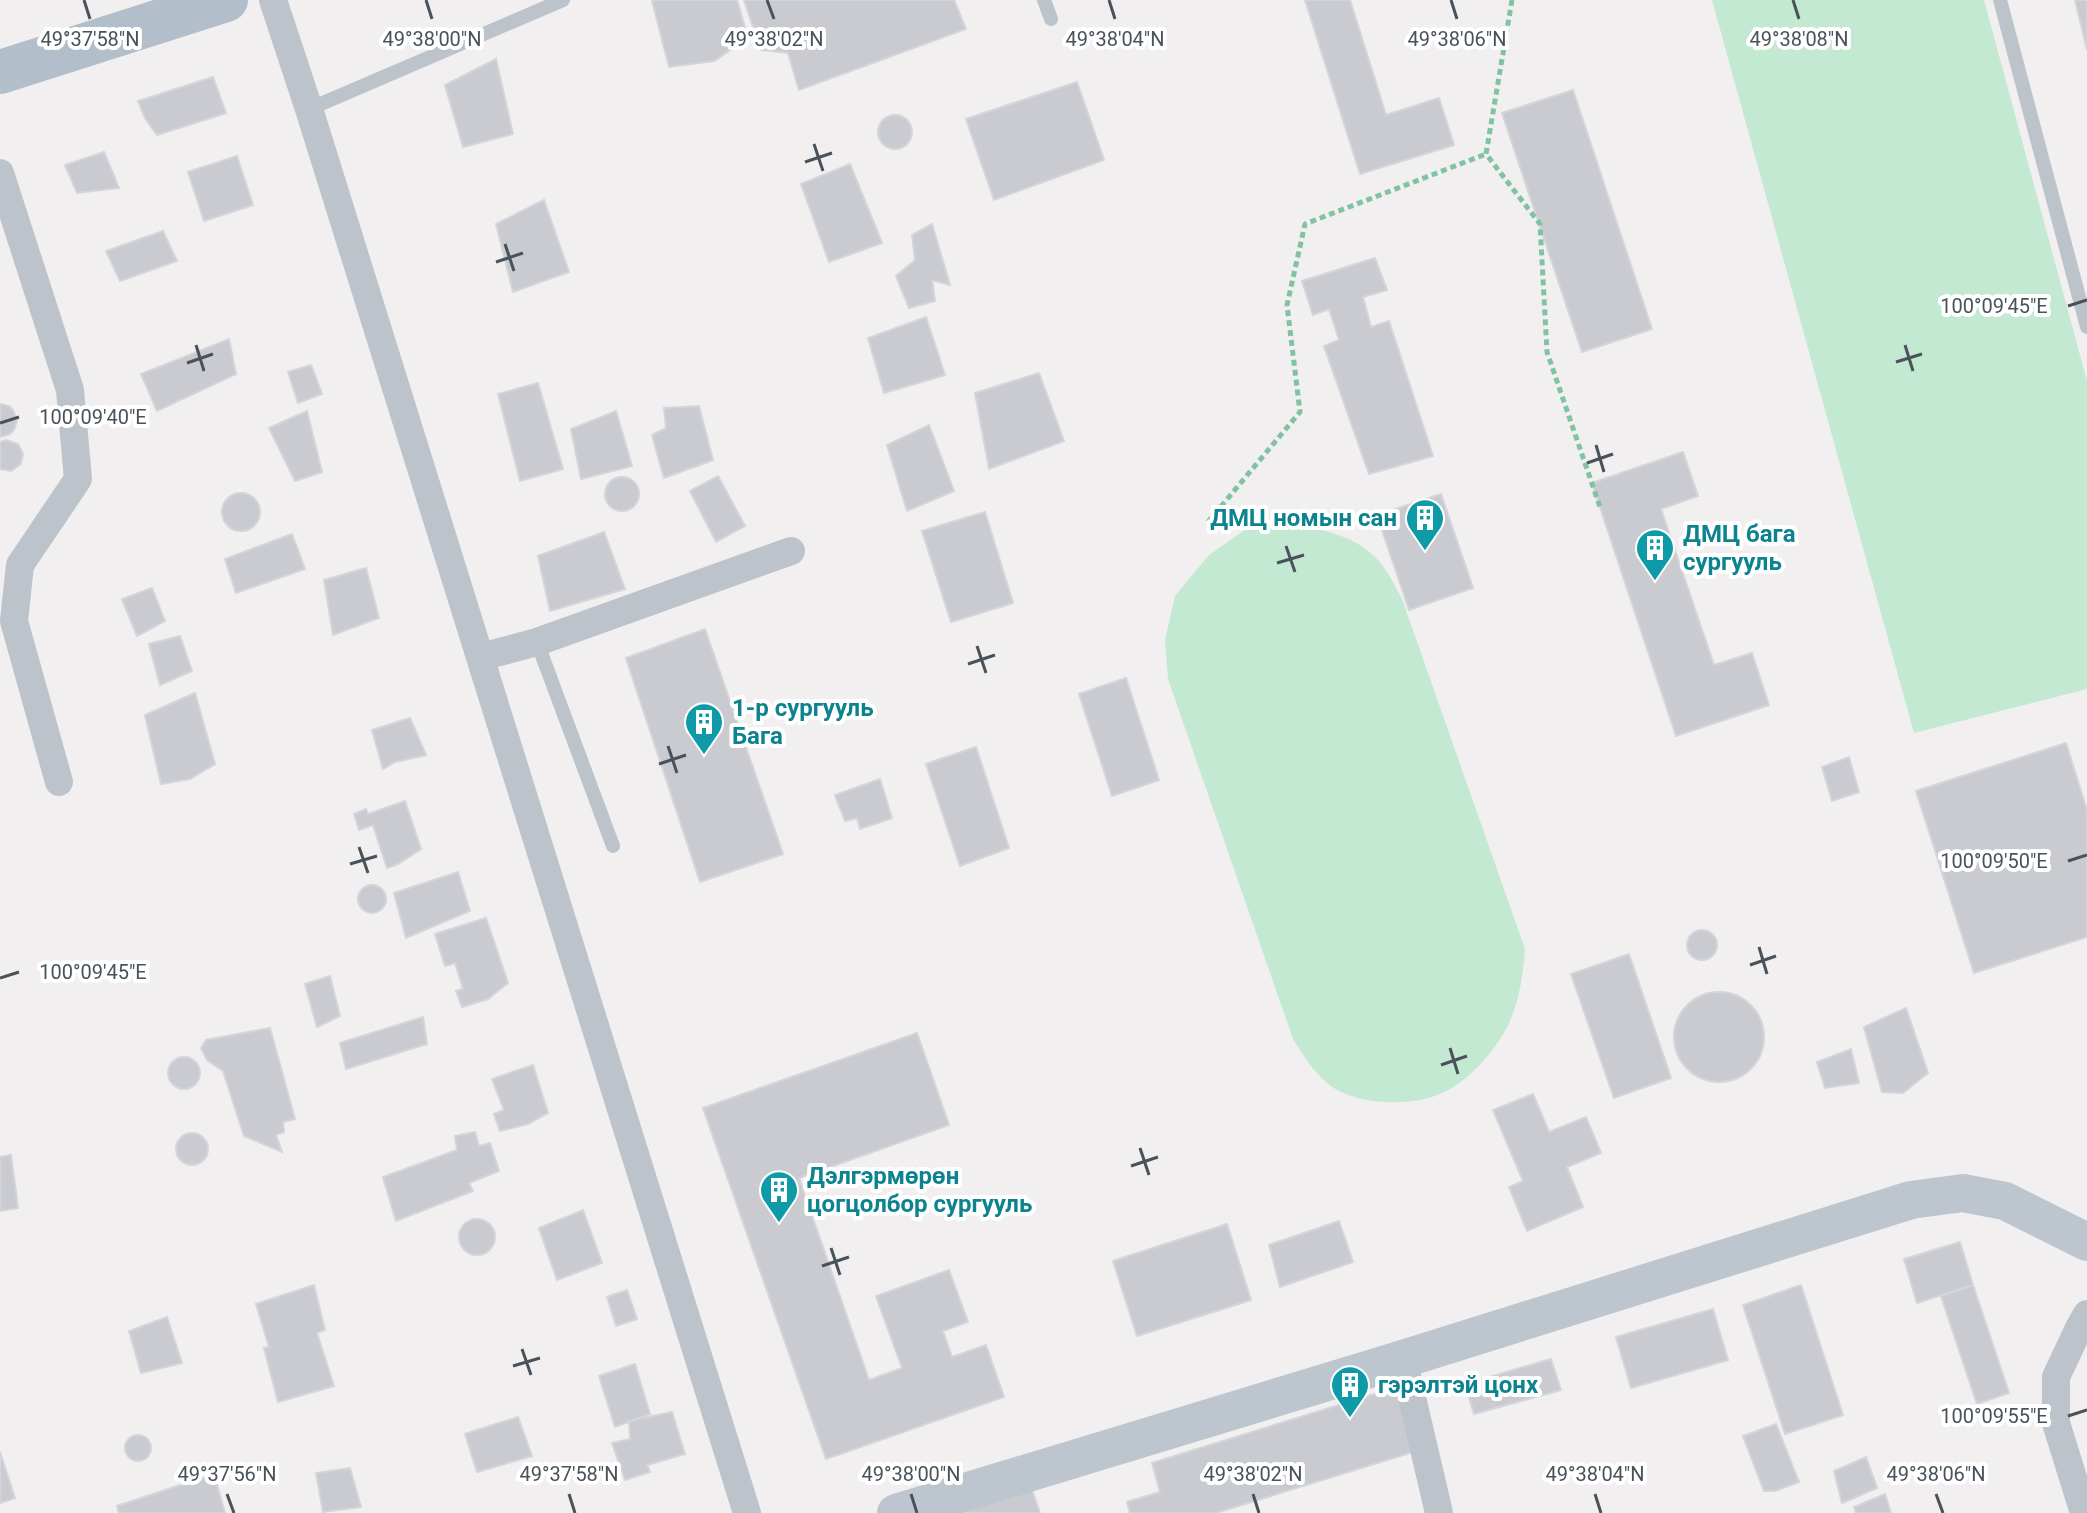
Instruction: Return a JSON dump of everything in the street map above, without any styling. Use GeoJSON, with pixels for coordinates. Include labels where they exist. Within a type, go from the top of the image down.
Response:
{"type":"FeatureCollection","features":[{"type":"Feature","properties":{"kind":"main road"},"geometry":{"type":"LineString","coordinates":[[0,72],[226,0]]}},
{"type":"Feature","properties":{"kind":"main road"},"geometry":{"type":"LineString","coordinates":[[896,1513],[1911,1200],[1963,1193],[2005,1201],[2087,1242]]}},
{"type":"Feature","properties":{"kind":"street"},"geometry":{"type":"LineString","coordinates":[[273,0],[747,1513]]}},
{"type":"Feature","properties":{"kind":"street"},"geometry":{"type":"LineString","coordinates":[[0,173],[70,390],[78,479],[20,565],[14,621],[59,782]]}},
{"type":"Feature","properties":{"kind":"street"},"geometry":{"type":"LineString","coordinates":[[481,657],[537,642],[791,551]]}},
{"type":"Feature","properties":{"kind":"street"},"geometry":{"type":"LineString","coordinates":[[2084,1513],[2056,1423],[2056,1377],[2087,1314]]}},
{"type":"Feature","properties":{"kind":"street"},"geometry":{"type":"LineString","coordinates":[[1403,1359],[1439,1513]]}},
{"type":"Feature","properties":{"kind":"lane"},"geometry":{"type":"LineString","coordinates":[[309,109],[563,0]]}},
{"type":"Feature","properties":{"kind":"lane"},"geometry":{"type":"LineString","coordinates":[[1044,0],[1051,19]]}},
{"type":"Feature","properties":{"kind":"lane"},"geometry":{"type":"LineString","coordinates":[[2000,0],[2087,327]]}},
{"type":"Feature","properties":{"kind":"lane"},"geometry":{"type":"LineString","coordinates":[[537,642],[613,846]]}},
{"type":"Feature","properties":{"kind":"path"},"geometry":{"type":"LineString","coordinates":[[1512,0],[1486,154],[1540,224],[1547,352],[1601,510]]}},
{"type":"Feature","properties":{"kind":"path"},"geometry":{"type":"LineString","coordinates":[[1208,522],[1300,412],[1287,305],[1305,224],[1486,154]]}},
{"type":"Feature","properties":{"kind":"green space"},"geometry":{"type":"Polygon","coordinates":[[[1712,0],[1984,0],[2087,381],[2087,689],[1914,733],[1712,0]]]}},
{"type":"Feature","properties":{"kind":"green space"},"geometry":{"type":"Polygon","coordinates":[[[1290,522],[1340,536],[1363,547],[1382,565],[1393,582],[1402,599],[1525,949],[1516,1004],[1499,1040],[1477,1068],[1459,1083],[1424,1099],[1378,1101],[1337,1090],[1317,1074],[1293,1039],[1168,679],[1165,640],[1175,596],[1209,555],[1245,530],[1290,522]]]}},
{"type":"Feature","properties":{"kind":"building"},"geometry":{"type":"Polygon","coordinates":[[[737,0],[748,38],[714,61],[669,67],[652,1],[737,0]]]}},
{"type":"Feature","properties":{"kind":"building"},"geometry":{"type":"Polygon","coordinates":[[[744,0],[954,0],[966,29],[799,90],[788,53],[761,50],[744,0]]]}},
{"type":"Feature","properties":{"kind":"building"},"geometry":{"type":"Polygon","coordinates":[[[1305,0],[1350,0],[1386,115],[1439,98],[1454,145],[1360,174],[1305,0]]]}},
{"type":"Feature","properties":{"kind":"building"},"geometry":{"type":"Polygon","coordinates":[[[2075,0],[2087,0],[2087,50],[2075,0]]]}},
{"type":"Feature","properties":{"kind":"building"},"geometry":{"type":"Polygon","coordinates":[[[496,59],[513,134],[463,147],[445,85],[496,59]]]}},
{"type":"Feature","properties":{"kind":"building"},"geometry":{"type":"Polygon","coordinates":[[[213,77],[226,113],[157,135],[138,101],[213,77]]]}},
{"type":"Feature","properties":{"kind":"building"},"geometry":{"type":"Polygon","coordinates":[[[1077,82],[1104,160],[994,200],[966,119],[1077,82]]]}},
{"type":"Feature","properties":{"kind":"building"},"geometry":{"type":"Polygon","coordinates":[[[1573,90],[1652,329],[1582,352],[1502,113],[1573,90]]]}},
{"type":"Feature","properties":{"kind":"building"},"geometry":{"type":"Polygon","coordinates":[[[895,115],[907,120],[912,132],[907,144],[895,149],[883,144],[878,132],[883,120],[895,115]]]}},
{"type":"Feature","properties":{"kind":"building"},"geometry":{"type":"Polygon","coordinates":[[[104,152],[119,188],[77,193],[65,165],[104,152]]]}},
{"type":"Feature","properties":{"kind":"building"},"geometry":{"type":"Polygon","coordinates":[[[237,156],[253,205],[204,221],[188,172],[237,156]]]}},
{"type":"Feature","properties":{"kind":"building"},"geometry":{"type":"Polygon","coordinates":[[[850,164],[882,243],[829,262],[801,184],[850,164]]]}},
{"type":"Feature","properties":{"kind":"building"},"geometry":{"type":"Polygon","coordinates":[[[544,200],[569,272],[513,292],[496,224],[544,200]]]}},
{"type":"Feature","properties":{"kind":"building"},"geometry":{"type":"Polygon","coordinates":[[[932,224],[950,285],[932,280],[935,301],[909,308],[896,276],[915,260],[912,235],[932,224]]]}},
{"type":"Feature","properties":{"kind":"building"},"geometry":{"type":"Polygon","coordinates":[[[163,231],[177,261],[120,281],[106,251],[163,231]]]}},
{"type":"Feature","properties":{"kind":"building"},"geometry":{"type":"Polygon","coordinates":[[[1375,258],[1387,290],[1363,297],[1371,327],[1389,321],[1433,456],[1369,474],[1324,346],[1339,340],[1329,309],[1313,315],[1302,281],[1375,258]]]}},
{"type":"Feature","properties":{"kind":"building"},"geometry":{"type":"Polygon","coordinates":[[[926,317],[945,375],[884,393],[868,338],[926,317]]]}},
{"type":"Feature","properties":{"kind":"building"},"geometry":{"type":"Polygon","coordinates":[[[229,339],[236,374],[157,411],[141,374],[229,339]]]}},
{"type":"Feature","properties":{"kind":"building"},"geometry":{"type":"Polygon","coordinates":[[[311,365],[322,394],[298,403],[288,372],[311,365]]]}},
{"type":"Feature","properties":{"kind":"building"},"geometry":{"type":"Polygon","coordinates":[[[1039,373],[1064,441],[989,469],[975,393],[1039,373]]]}},
{"type":"Feature","properties":{"kind":"building"},"geometry":{"type":"Polygon","coordinates":[[[538,383],[563,469],[520,481],[498,394],[538,383]]]}},
{"type":"Feature","properties":{"kind":"building"},"geometry":{"type":"Polygon","coordinates":[[[0,404],[9,406],[17,420],[10,434],[0,437],[0,404]]]}},
{"type":"Feature","properties":{"kind":"building"},"geometry":{"type":"Polygon","coordinates":[[[699,406],[713,460],[664,478],[652,435],[666,428],[664,408],[699,406]]]}},
{"type":"Feature","properties":{"kind":"building"},"geometry":{"type":"Polygon","coordinates":[[[307,411],[322,472],[295,481],[269,428],[307,411]]]}},
{"type":"Feature","properties":{"kind":"building"},"geometry":{"type":"Polygon","coordinates":[[[616,411],[632,466],[581,479],[571,429],[616,411]]]}},
{"type":"Feature","properties":{"kind":"building"},"geometry":{"type":"Polygon","coordinates":[[[929,425],[954,491],[907,511],[887,445],[929,425]]]}},
{"type":"Feature","properties":{"kind":"building"},"geometry":{"type":"Polygon","coordinates":[[[6,440],[18,444],[23,454],[21,464],[11,471],[0,469],[0,442],[6,440]]]}},
{"type":"Feature","properties":{"kind":"building","name":"ДМЦ бага сургууль"},"geometry":{"type":"Polygon","coordinates":[[[1683,452],[1698,496],[1661,509],[1714,665],[1752,653],[1769,705],[1676,736],[1592,483],[1683,452]]]}},
{"type":"Feature","properties":{"kind":"building"},"geometry":{"type":"Polygon","coordinates":[[[718,476],[745,526],[716,542],[690,491],[718,476]]]}},
{"type":"Feature","properties":{"kind":"building"},"geometry":{"type":"Polygon","coordinates":[[[622,477],[634,482],[639,494],[634,506],[622,511],[610,506],[605,494],[610,482],[622,477]]]}},
{"type":"Feature","properties":{"kind":"building"},"geometry":{"type":"Polygon","coordinates":[[[241,493],[254,499],[260,512],[254,525],[241,531],[228,525],[222,512],[228,499],[241,493]]]}},
{"type":"Feature","properties":{"kind":"building","name":"ДМЦ номын сан"},"geometry":{"type":"Polygon","coordinates":[[[1441,494],[1473,588],[1409,610],[1377,515],[1441,494]]]}},
{"type":"Feature","properties":{"kind":"building"},"geometry":{"type":"Polygon","coordinates":[[[985,512],[1013,603],[951,622],[922,531],[985,512]]]}},
{"type":"Feature","properties":{"kind":"building"},"geometry":{"type":"Polygon","coordinates":[[[604,532],[625,589],[550,611],[538,556],[604,532]]]}},
{"type":"Feature","properties":{"kind":"building"},"geometry":{"type":"Polygon","coordinates":[[[292,534],[305,569],[236,593],[225,559],[292,534]]]}},
{"type":"Feature","properties":{"kind":"building"},"geometry":{"type":"Polygon","coordinates":[[[366,568],[379,618],[333,635],[324,580],[366,568]]]}},
{"type":"Feature","properties":{"kind":"building"},"geometry":{"type":"Polygon","coordinates":[[[152,588],[165,621],[137,636],[122,599],[152,588]]]}},
{"type":"Feature","properties":{"kind":"building","name":"1-р сургууль Бага"},"geometry":{"type":"Polygon","coordinates":[[[705,629],[783,854],[700,882],[626,658],[705,629]]]}},
{"type":"Feature","properties":{"kind":"building"},"geometry":{"type":"Polygon","coordinates":[[[180,636],[192,671],[160,685],[149,644],[180,636]]]}},
{"type":"Feature","properties":{"kind":"building"},"geometry":{"type":"Polygon","coordinates":[[[1126,678],[1159,780],[1112,796],[1079,694],[1126,678]]]}},
{"type":"Feature","properties":{"kind":"building"},"geometry":{"type":"Polygon","coordinates":[[[195,693],[215,764],[190,779],[161,784],[145,715],[195,693]]]}},
{"type":"Feature","properties":{"kind":"building"},"geometry":{"type":"Polygon","coordinates":[[[410,718],[426,755],[395,762],[383,769],[372,730],[410,718]]]}},
{"type":"Feature","properties":{"kind":"building"},"geometry":{"type":"Polygon","coordinates":[[[2066,743],[2087,810],[2087,937],[1974,973],[1916,791],[2066,743]]]}},
{"type":"Feature","properties":{"kind":"building"},"geometry":{"type":"Polygon","coordinates":[[[976,747],[1009,848],[960,866],[926,764],[976,747]]]}},
{"type":"Feature","properties":{"kind":"building"},"geometry":{"type":"Polygon","coordinates":[[[1849,757],[1859,792],[1832,801],[1822,767],[1849,757]]]}},
{"type":"Feature","properties":{"kind":"building"},"geometry":{"type":"Polygon","coordinates":[[[880,779],[892,818],[860,829],[857,818],[845,821],[835,795],[880,779]]]}},
{"type":"Feature","properties":{"kind":"building"},"geometry":{"type":"Polygon","coordinates":[[[405,801],[421,849],[387,868],[373,825],[359,830],[354,814],[366,809],[368,814],[405,801]]]}},
{"type":"Feature","properties":{"kind":"building"},"geometry":{"type":"Polygon","coordinates":[[[458,872],[470,911],[406,938],[394,893],[458,872]]]}},
{"type":"Feature","properties":{"kind":"building"},"geometry":{"type":"Polygon","coordinates":[[[372,885],[382,889],[386,899],[382,909],[372,913],[362,909],[358,899],[362,889],[372,885]]]}},
{"type":"Feature","properties":{"kind":"building"},"geometry":{"type":"Polygon","coordinates":[[[486,918],[508,983],[488,999],[462,1007],[456,991],[463,989],[455,963],[445,966],[435,934],[486,918]]]}},
{"type":"Feature","properties":{"kind":"building"},"geometry":{"type":"Polygon","coordinates":[[[1702,930],[1713,934],[1717,945],[1713,956],[1702,960],[1691,956],[1687,945],[1691,934],[1702,930]]]}},
{"type":"Feature","properties":{"kind":"building"},"geometry":{"type":"Polygon","coordinates":[[[1629,954],[1671,1078],[1614,1098],[1571,974],[1629,954]]]}},
{"type":"Feature","properties":{"kind":"building"},"geometry":{"type":"Polygon","coordinates":[[[330,976],[340,1016],[317,1027],[305,984],[330,976]]]}},
{"type":"Feature","properties":{"kind":"building"},"geometry":{"type":"Polygon","coordinates":[[[1719,992],[1736,996],[1751,1005],[1760,1020],[1764,1037],[1760,1054],[1751,1069],[1736,1078],[1719,1082],[1702,1078],[1687,1069],[1678,1054],[1674,1037],[1678,1020],[1687,1005],[1702,996],[1719,992]]]}},
{"type":"Feature","properties":{"kind":"building"},"geometry":{"type":"Polygon","coordinates":[[[1906,1008],[1928,1073],[1903,1093],[1882,1092],[1864,1027],[1906,1008]]]}},
{"type":"Feature","properties":{"kind":"building"},"geometry":{"type":"Polygon","coordinates":[[[423,1017],[427,1044],[346,1069],[340,1043],[423,1017]]]}},
{"type":"Feature","properties":{"kind":"building"},"geometry":{"type":"Polygon","coordinates":[[[270,1028],[295,1119],[283,1122],[284,1132],[276,1135],[282,1152],[244,1136],[223,1071],[207,1060],[201,1048],[206,1040],[270,1028]]]}},
{"type":"Feature","properties":{"kind":"building","name":"Дэлгэрмөрөн цогцолбор сургууль"},"geometry":{"type":"Polygon","coordinates":[[[917,1033],[949,1125],[799,1178],[869,1380],[902,1368],[876,1296],[949,1270],[968,1322],[943,1331],[952,1357],[986,1345],[1004,1397],[826,1459],[703,1108],[917,1033]]]}},
{"type":"Feature","properties":{"kind":"building"},"geometry":{"type":"Polygon","coordinates":[[[1851,1049],[1859,1083],[1825,1088],[1817,1062],[1851,1049]]]}},
{"type":"Feature","properties":{"kind":"building"},"geometry":{"type":"Polygon","coordinates":[[[184,1057],[195,1062],[200,1073],[195,1084],[184,1089],[173,1084],[168,1073],[173,1062],[184,1057]]]}},
{"type":"Feature","properties":{"kind":"building"},"geometry":{"type":"Polygon","coordinates":[[[533,1065],[548,1113],[528,1124],[500,1131],[494,1114],[504,1110],[492,1079],[533,1065]]]}},
{"type":"Feature","properties":{"kind":"building"},"geometry":{"type":"Polygon","coordinates":[[[1533,1094],[1549,1132],[1586,1117],[1601,1153],[1567,1167],[1583,1207],[1527,1231],[1509,1187],[1523,1181],[1493,1110],[1533,1094]]]}},
{"type":"Feature","properties":{"kind":"building"},"geometry":{"type":"Polygon","coordinates":[[[475,1132],[479,1146],[490,1143],[499,1171],[469,1183],[473,1191],[396,1221],[383,1177],[457,1150],[455,1136],[475,1132]]]}},
{"type":"Feature","properties":{"kind":"building"},"geometry":{"type":"Polygon","coordinates":[[[192,1133],[203,1138],[208,1149],[203,1160],[192,1165],[181,1160],[176,1149],[181,1138],[192,1133]]]}},
{"type":"Feature","properties":{"kind":"building"},"geometry":{"type":"Polygon","coordinates":[[[11,1155],[18,1208],[0,1211],[0,1157],[11,1155]]]}},
{"type":"Feature","properties":{"kind":"building"},"geometry":{"type":"Polygon","coordinates":[[[583,1210],[602,1263],[557,1280],[539,1228],[583,1210]]]}},
{"type":"Feature","properties":{"kind":"building"},"geometry":{"type":"Polygon","coordinates":[[[477,1219],[490,1224],[495,1237],[490,1250],[477,1255],[464,1250],[459,1237],[464,1224],[477,1219]]]}},
{"type":"Feature","properties":{"kind":"building"},"geometry":{"type":"Polygon","coordinates":[[[1339,1221],[1353,1262],[1280,1287],[1269,1245],[1339,1221]]]}},
{"type":"Feature","properties":{"kind":"building"},"geometry":{"type":"Polygon","coordinates":[[[1227,1224],[1251,1300],[1137,1336],[1113,1261],[1227,1224]]]}},
{"type":"Feature","properties":{"kind":"building"},"geometry":{"type":"Polygon","coordinates":[[[1960,1242],[1973,1285],[1917,1303],[1904,1259],[1960,1242]]]}},
{"type":"Feature","properties":{"kind":"building"},"geometry":{"type":"Polygon","coordinates":[[[314,1285],[325,1330],[317,1333],[334,1386],[278,1402],[264,1348],[269,1347],[256,1304],[314,1285]]]}},
{"type":"Feature","properties":{"kind":"building"},"geometry":{"type":"Polygon","coordinates":[[[1801,1285],[1843,1415],[1785,1434],[1743,1305],[1801,1285]]]}},
{"type":"Feature","properties":{"kind":"building"},"geometry":{"type":"Polygon","coordinates":[[[1973,1285],[2009,1393],[1977,1404],[1941,1296],[1973,1285]]]}},
{"type":"Feature","properties":{"kind":"building"},"geometry":{"type":"Polygon","coordinates":[[[627,1290],[637,1319],[616,1326],[607,1297],[627,1290]]]}},
{"type":"Feature","properties":{"kind":"building"},"geometry":{"type":"Polygon","coordinates":[[[1713,1309],[1728,1360],[1631,1388],[1616,1337],[1713,1309]]]}},
{"type":"Feature","properties":{"kind":"building"},"geometry":{"type":"Polygon","coordinates":[[[167,1317],[182,1363],[141,1373],[129,1331],[167,1317]]]}},
{"type":"Feature","properties":{"kind":"building"},"geometry":{"type":"Polygon","coordinates":[[[1551,1359],[1561,1390],[1474,1414],[1465,1384],[1551,1359]]]}},
{"type":"Feature","properties":{"kind":"building"},"geometry":{"type":"Polygon","coordinates":[[[635,1364],[650,1414],[615,1427],[599,1376],[635,1364]]]}},
{"type":"Feature","properties":{"kind":"building","name":"гэрэлтэй цонх"},"geometry":{"type":"Polygon","coordinates":[[[1397,1387],[1416,1451],[1216,1513],[1130,1513],[1127,1502],[1160,1492],[1152,1463],[1397,1387]]]}},
{"type":"Feature","properties":{"kind":"building"},"geometry":{"type":"Polygon","coordinates":[[[672,1412],[685,1454],[647,1465],[650,1472],[625,1480],[612,1443],[630,1439],[629,1421],[672,1412]]]}},
{"type":"Feature","properties":{"kind":"building"},"geometry":{"type":"Polygon","coordinates":[[[518,1417],[532,1456],[477,1472],[465,1434],[518,1417]]]}},
{"type":"Feature","properties":{"kind":"building"},"geometry":{"type":"Polygon","coordinates":[[[1776,1424],[1799,1482],[1775,1491],[1764,1491],[1743,1436],[1776,1424]]]}},
{"type":"Feature","properties":{"kind":"building"},"geometry":{"type":"Polygon","coordinates":[[[138,1435],[147,1439],[151,1448],[147,1457],[138,1461],[129,1457],[125,1448],[129,1439],[138,1435]]]}},
{"type":"Feature","properties":{"kind":"building"},"geometry":{"type":"Polygon","coordinates":[[[0,1452],[15,1498],[0,1503],[0,1452]]]}},
{"type":"Feature","properties":{"kind":"building"},"geometry":{"type":"Polygon","coordinates":[[[1866,1457],[1877,1488],[1842,1503],[1834,1471],[1866,1457]]]}},
{"type":"Feature","properties":{"kind":"building"},"geometry":{"type":"Polygon","coordinates":[[[350,1468],[361,1507],[323,1512],[316,1473],[350,1468]]]}},
{"type":"Feature","properties":{"kind":"building"},"geometry":{"type":"Polygon","coordinates":[[[214,1474],[225,1513],[119,1513],[117,1506],[214,1474]]]}},
{"type":"Feature","properties":{"kind":"building"},"geometry":{"type":"Polygon","coordinates":[[[1029,1481],[1040,1513],[932,1513],[1029,1481]]]}},
{"type":"Feature","properties":{"kind":"building"},"geometry":{"type":"Polygon","coordinates":[[[1885,1494],[1891,1513],[1856,1513],[1854,1507],[1885,1494]]]}},
{"type":"Feature","properties":{"kind":"place","name":"ДМЦ номын сан"},"geometry":{"type":"Point","coordinates":[1425,552]}},
{"type":"Feature","properties":{"kind":"place","name":"ДМЦ бага сургууль"},"geometry":{"type":"Point","coordinates":[1655,582]}},
{"type":"Feature","properties":{"kind":"place","name":"1-р сургууль Бага"},"geometry":{"type":"Point","coordinates":[704,756]}},
{"type":"Feature","properties":{"kind":"place","name":"Дэлгэрмөрөн цогцолбор сургууль"},"geometry":{"type":"Point","coordinates":[779,1224]}},
{"type":"Feature","properties":{"kind":"place","name":"гэрэлтэй цонх"},"geometry":{"type":"Point","coordinates":[1350,1419]}}]}
